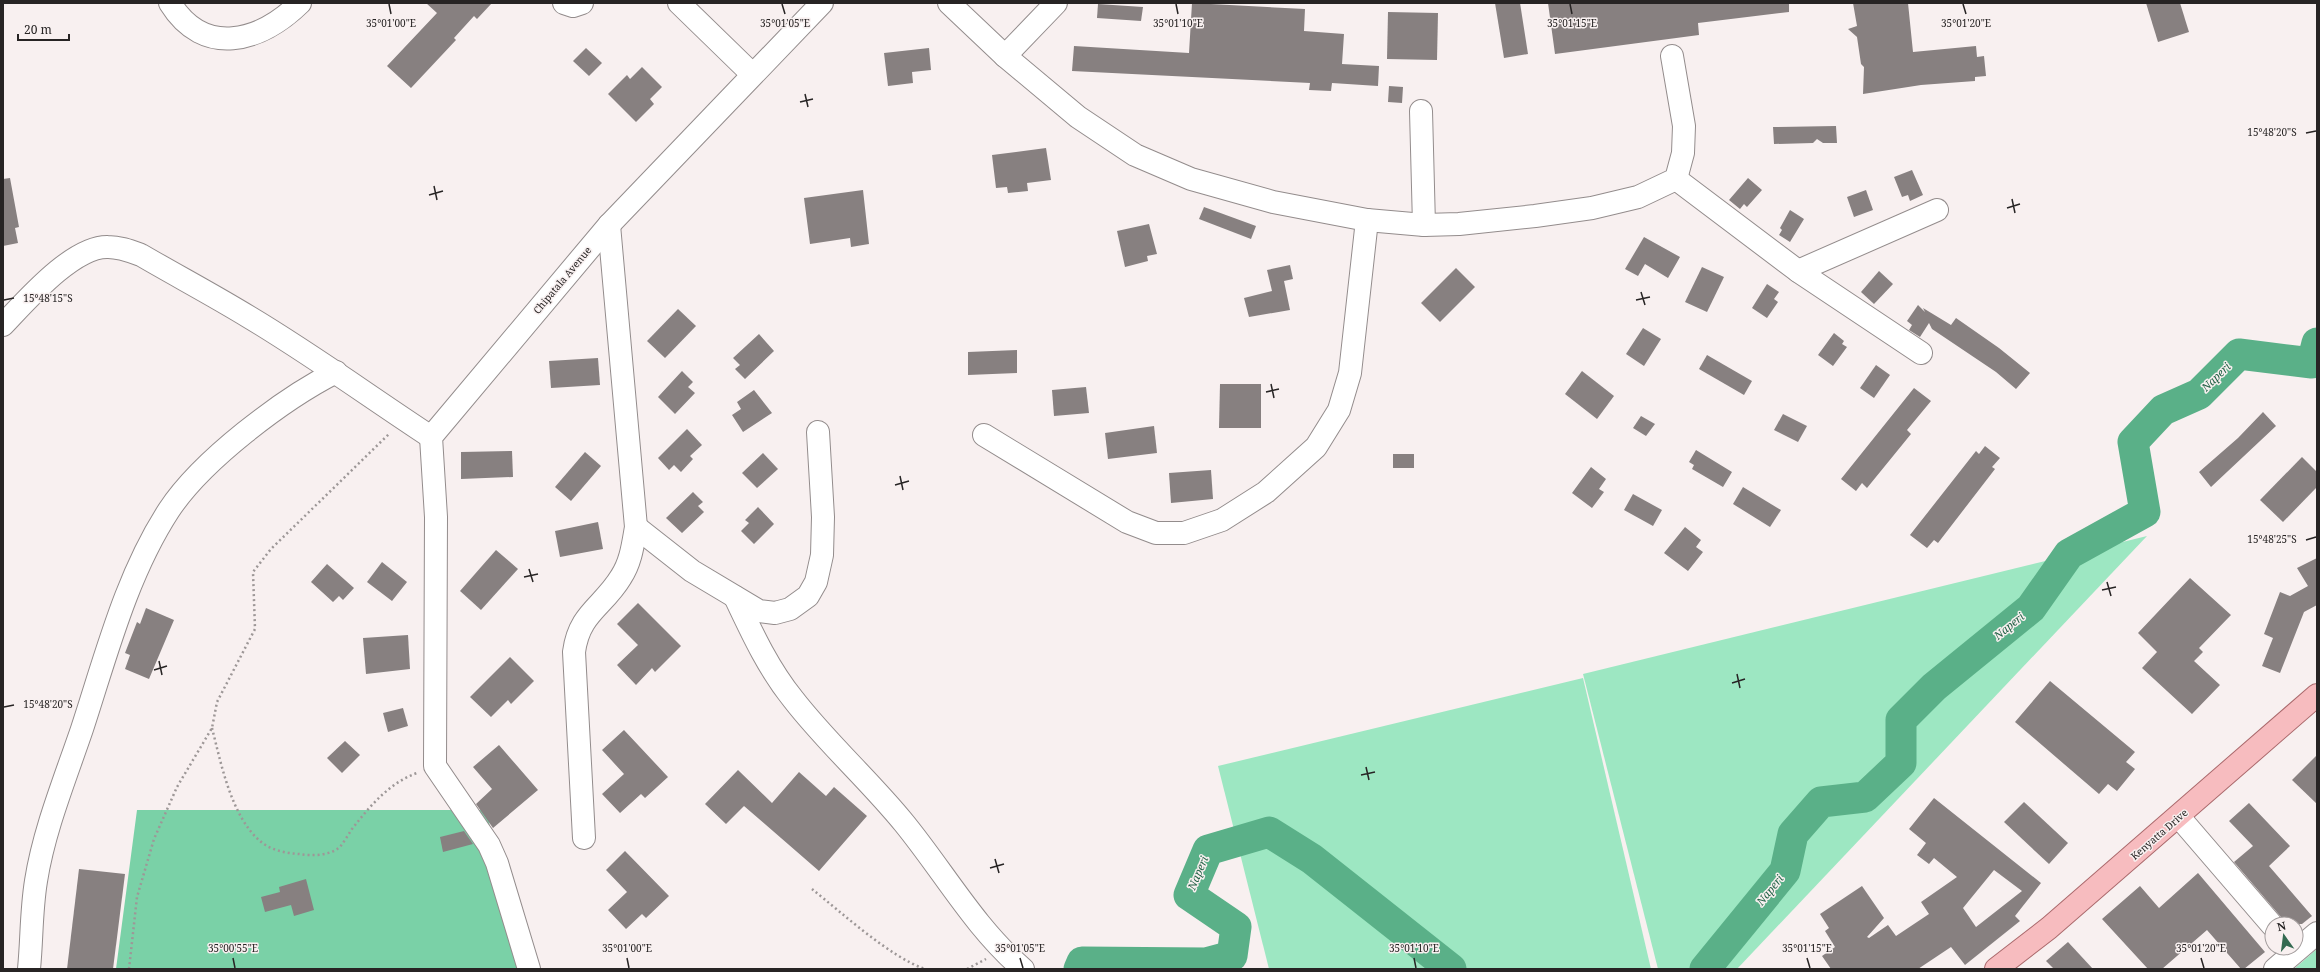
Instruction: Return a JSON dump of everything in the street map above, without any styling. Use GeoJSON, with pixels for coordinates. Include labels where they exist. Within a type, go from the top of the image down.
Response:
{"type":"FeatureCollection","features":[{"type":"Feature","properties":{"kind":"main road","name":"Kenyatta Drive"},"geometry":{"type":"LineString","coordinates":[[1996,969],[2049,928],[2179,817],[2317,695]]}},
{"type":"Feature","properties":{"kind":"street"},"geometry":{"type":"LineString","coordinates":[[170,3],[187,23],[217,39],[239,39],[264,29],[291,12],[300,3]]}},
{"type":"Feature","properties":{"kind":"street"},"geometry":{"type":"LineString","coordinates":[[564,3],[573,6],[582,3]]}},
{"type":"Feature","properties":{"kind":"street"},"geometry":{"type":"LineString","coordinates":[[680,3],[752,74]]}},
{"type":"Feature","properties":{"kind":"street","name":"Chipatala Avenue"},"geometry":{"type":"LineString","coordinates":[[431,436],[609,225],[752,74],[822,3]]}},
{"type":"Feature","properties":{"kind":"street"},"geometry":{"type":"LineString","coordinates":[[949,3],[1006,56],[1078,117],[1135,155],[1191,179],[1251,196],[1367,220],[1424,225],[1535,216],[1592,208],[1638,197],[1676,179],[1683,153],[1684,126],[1672,56]]}},
{"type":"Feature","properties":{"kind":"street"},"geometry":{"type":"LineString","coordinates":[[1006,56],[1056,3]]}},
{"type":"Feature","properties":{"kind":"street"},"geometry":{"type":"LineString","coordinates":[[1421,111],[1424,225]]}},
{"type":"Feature","properties":{"kind":"street"},"geometry":{"type":"LineString","coordinates":[[1676,179],[1798,271],[1921,353]]}},
{"type":"Feature","properties":{"kind":"street"},"geometry":{"type":"LineString","coordinates":[[1798,271],[1937,210]]}},
{"type":"Feature","properties":{"kind":"street"},"geometry":{"type":"LineString","coordinates":[[984,435],[1127,522],[1156,533],[1184,533],[1222,520],[1266,492],[1316,447],[1340,410],[1350,373],[1367,220]]}},
{"type":"Feature","properties":{"kind":"street"},"geometry":{"type":"LineString","coordinates":[[584,838],[574,652],[576,635],[586,618],[621,578],[632,554],[636,527],[609,225]]}},
{"type":"Feature","properties":{"kind":"street"},"geometry":{"type":"LineString","coordinates":[[3,325],[69,261],[88,251],[108,247],[122,248],[141,255],[248,316],[336,372],[431,436],[436,517],[434,766],[489,845],[499,871],[529,969]]}},
{"type":"Feature","properties":{"kind":"street"},"geometry":{"type":"LineString","coordinates":[[30,969],[30,925],[36,880],[52,818],[124,605],[146,550],[170,509],[197,477],[236,440],[314,384],[336,372]]}},
{"type":"Feature","properties":{"kind":"street"},"geometry":{"type":"LineString","coordinates":[[636,527],[692,571],[759,612],[775,613],[790,609],[808,596],[816,582],[822,555],[818,432]]}},
{"type":"Feature","properties":{"kind":"street"},"geometry":{"type":"LineString","coordinates":[[735,597],[762,655],[792,699],[836,750],[904,823],[1002,951],[1023,969]]}},
{"type":"Feature","properties":{"kind":"street"},"geometry":{"type":"LineString","coordinates":[[2179,817],[2264,916]]}},
{"type":"Feature","properties":{"kind":"street"},"geometry":{"type":"LineString","coordinates":[[2304,942],[2317,933]]}},
{"type":"Feature","properties":{"kind":"street"},"geometry":{"type":"LineString","coordinates":[[2275,969],[2287,956]]}},
{"type":"Feature","properties":{"kind":"path"},"geometry":{"type":"LineString","coordinates":[[129,969],[137,897],[154,839],[177,787],[212,728],[218,702],[255,629],[253,572],[271,549],[404,419]]}},
{"type":"Feature","properties":{"kind":"path"},"geometry":{"type":"LineString","coordinates":[[212,728],[224,776],[243,821],[260,841],[281,852],[307,855],[326,854],[340,847],[366,812],[385,791],[406,777],[434,766]]}},
{"type":"Feature","properties":{"kind":"path"},"geometry":{"type":"LineString","coordinates":[[812,889],[875,938],[912,964],[925,969]]}},
{"type":"Feature","properties":{"kind":"green space"},"geometry":{"type":"Polygon","coordinates":[[[2147,536],[1737,969],[1658,969],[1583,674],[2147,536]]]}},
{"type":"Feature","properties":{"kind":"green space"},"geometry":{"type":"Polygon","coordinates":[[[1583,678],[1651,969],[1269,969],[1218,766],[1583,678]]]}},
{"type":"Feature","properties":{"kind":"green space"},"geometry":{"type":"Polygon","coordinates":[[[137,810],[488,810],[490,830],[529,969],[116,969],[137,810]]]}},
{"type":"Feature","properties":{"kind":"green space"},"geometry":{"type":"Polygon","coordinates":[[[2317,949],[2317,969],[2294,969],[2317,949]]]}},
{"type":"Feature","properties":{"kind":"building"},"geometry":{"type":"Polygon","coordinates":[[[426,3],[492,3],[477,19],[474,16],[454,38],[456,40],[411,88],[387,66],[437,13],[426,3]]]}},
{"type":"Feature","properties":{"kind":"building"},"geometry":{"type":"Polygon","coordinates":[[[1192,3],[1305,9],[1304,31],[1344,34],[1342,64],[1379,66],[1378,86],[1332,83],[1331,91],[1309,90],[1310,83],[1072,71],[1074,46],[1189,53],[1192,3]]]}},
{"type":"Feature","properties":{"kind":"building"},"geometry":{"type":"Polygon","coordinates":[[[1495,3],[1520,3],[1528,54],[1504,58],[1495,3]]]}},
{"type":"Feature","properties":{"kind":"building"},"geometry":{"type":"Polygon","coordinates":[[[1548,3],[1789,3],[1789,12],[1698,23],[1699,35],[1555,54],[1548,3]]]}},
{"type":"Feature","properties":{"kind":"building"},"geometry":{"type":"Polygon","coordinates":[[[1853,3],[1908,3],[1913,52],[1976,46],[1977,57],[1984,56],[1986,76],[1975,77],[1975,81],[1921,85],[1863,94],[1864,67],[1861,64],[1857,37],[1848,29],[1857,26],[1853,3]]]}},
{"type":"Feature","properties":{"kind":"building"},"geometry":{"type":"Polygon","coordinates":[[[2146,3],[2180,3],[2189,32],[2158,42],[2146,3]]]}},
{"type":"Feature","properties":{"kind":"building"},"geometry":{"type":"Polygon","coordinates":[[[1098,4],[1143,7],[1141,21],[1097,18],[1098,4]]]}},
{"type":"Feature","properties":{"kind":"building"},"geometry":{"type":"Polygon","coordinates":[[[1388,12],[1438,13],[1437,60],[1387,59],[1388,12]]]}},
{"type":"Feature","properties":{"kind":"building"},"geometry":{"type":"Polygon","coordinates":[[[586,48],[602,63],[589,76],[573,61],[586,48]]]}},
{"type":"Feature","properties":{"kind":"building"},"geometry":{"type":"Polygon","coordinates":[[[929,48],[931,70],[912,72],[913,83],[888,86],[884,53],[929,48]]]}},
{"type":"Feature","properties":{"kind":"building"},"geometry":{"type":"Polygon","coordinates":[[[642,67],[662,87],[650,99],[654,104],[636,122],[608,94],[627,75],[630,79],[642,67]]]}},
{"type":"Feature","properties":{"kind":"building"},"geometry":{"type":"Polygon","coordinates":[[[1389,86],[1403,87],[1402,103],[1388,102],[1389,86]]]}},
{"type":"Feature","properties":{"kind":"building"},"geometry":{"type":"Polygon","coordinates":[[[1836,126],[1837,143],[1823,143],[1817,139],[1813,143],[1774,144],[1773,127],[1836,126]]]}},
{"type":"Feature","properties":{"kind":"building"},"geometry":{"type":"Polygon","coordinates":[[[1046,148],[1051,180],[1027,183],[1028,191],[1008,193],[1007,187],[996,188],[992,155],[1046,148]]]}},
{"type":"Feature","properties":{"kind":"building"},"geometry":{"type":"Polygon","coordinates":[[[1912,170],[1923,195],[1910,201],[1908,195],[1902,197],[1894,177],[1912,170]]]}},
{"type":"Feature","properties":{"kind":"building"},"geometry":{"type":"Polygon","coordinates":[[[10,178],[19,227],[15,228],[18,243],[3,246],[3,179],[10,178]]]}},
{"type":"Feature","properties":{"kind":"building"},"geometry":{"type":"Polygon","coordinates":[[[1748,178],[1762,190],[1747,207],[1744,204],[1740,209],[1729,200],[1748,178]]]}},
{"type":"Feature","properties":{"kind":"building"},"geometry":{"type":"Polygon","coordinates":[[[863,190],[869,244],[851,247],[850,238],[810,244],[804,198],[863,190]]]}},
{"type":"Feature","properties":{"kind":"building"},"geometry":{"type":"Polygon","coordinates":[[[1866,190],[1873,210],[1854,217],[1847,197],[1866,190]]]}},
{"type":"Feature","properties":{"kind":"building"},"geometry":{"type":"Polygon","coordinates":[[[1204,207],[1256,226],[1251,239],[1199,219],[1204,207]]]}},
{"type":"Feature","properties":{"kind":"building"},"geometry":{"type":"Polygon","coordinates":[[[1790,210],[1804,219],[1790,242],[1779,235],[1782,230],[1780,228],[1790,210]]]}},
{"type":"Feature","properties":{"kind":"building"},"geometry":{"type":"Polygon","coordinates":[[[1149,224],[1157,254],[1147,256],[1148,261],[1125,267],[1117,231],[1149,224]]]}},
{"type":"Feature","properties":{"kind":"building"},"geometry":{"type":"Polygon","coordinates":[[[1644,237],[1680,257],[1668,278],[1645,264],[1638,276],[1625,269],[1644,237]]]}},
{"type":"Feature","properties":{"kind":"building"},"geometry":{"type":"Polygon","coordinates":[[[1290,265],[1293,279],[1284,281],[1290,310],[1249,317],[1244,298],[1272,291],[1267,270],[1290,265]]]}},
{"type":"Feature","properties":{"kind":"building"},"geometry":{"type":"Polygon","coordinates":[[[1702,267],[1724,277],[1707,312],[1685,302],[1702,267]]]}},
{"type":"Feature","properties":{"kind":"building"},"geometry":{"type":"Polygon","coordinates":[[[1456,268],[1475,287],[1440,322],[1421,303],[1456,268]]]}},
{"type":"Feature","properties":{"kind":"building"},"geometry":{"type":"Polygon","coordinates":[[[1879,271],[1893,284],[1874,304],[1861,292],[1879,271]]]}},
{"type":"Feature","properties":{"kind":"building"},"geometry":{"type":"Polygon","coordinates":[[[1767,284],[1779,292],[1774,299],[1778,302],[1767,318],[1752,308],[1767,284]]]}},
{"type":"Feature","properties":{"kind":"building"},"geometry":{"type":"Polygon","coordinates":[[[1918,305],[1925,312],[1923,308],[1951,325],[1956,318],[1999,348],[2030,373],[2016,389],[1996,372],[1932,329],[1929,323],[1920,337],[1909,330],[1912,325],[1907,321],[1918,305]]]}},
{"type":"Feature","properties":{"kind":"building"},"geometry":{"type":"Polygon","coordinates":[[[678,309],[696,326],[665,358],[647,341],[678,309]]]}},
{"type":"Feature","properties":{"kind":"building"},"geometry":{"type":"Polygon","coordinates":[[[1643,328],[1661,339],[1644,366],[1626,354],[1643,328]]]}},
{"type":"Feature","properties":{"kind":"building"},"geometry":{"type":"Polygon","coordinates":[[[1834,333],[1844,341],[1842,344],[1847,347],[1833,366],[1818,355],[1834,333]]]}},
{"type":"Feature","properties":{"kind":"building"},"geometry":{"type":"Polygon","coordinates":[[[759,334],[774,351],[745,379],[735,369],[740,365],[733,358],[759,334]]]}},
{"type":"Feature","properties":{"kind":"building"},"geometry":{"type":"Polygon","coordinates":[[[1017,350],[1017,373],[968,375],[968,352],[1017,350]]]}},
{"type":"Feature","properties":{"kind":"building"},"geometry":{"type":"Polygon","coordinates":[[[1707,355],[1752,381],[1744,395],[1699,369],[1707,355]]]}},
{"type":"Feature","properties":{"kind":"building"},"geometry":{"type":"Polygon","coordinates":[[[598,358],[600,385],[551,388],[549,361],[598,358]]]}},
{"type":"Feature","properties":{"kind":"building"},"geometry":{"type":"Polygon","coordinates":[[[1876,365],[1890,375],[1874,398],[1860,388],[1876,365]]]}},
{"type":"Feature","properties":{"kind":"building"},"geometry":{"type":"Polygon","coordinates":[[[682,371],[693,382],[688,387],[695,393],[675,414],[658,397],[682,371]]]}},
{"type":"Feature","properties":{"kind":"building"},"geometry":{"type":"Polygon","coordinates":[[[1582,371],[1614,396],[1597,419],[1565,394],[1582,371]]]}},
{"type":"Feature","properties":{"kind":"building"},"geometry":{"type":"Polygon","coordinates":[[[1220,384],[1261,384],[1261,428],[1219,428],[1220,384]]]}},
{"type":"Feature","properties":{"kind":"building"},"geometry":{"type":"Polygon","coordinates":[[[1086,387],[1089,413],[1054,416],[1052,390],[1086,387]]]}},
{"type":"Feature","properties":{"kind":"building"},"geometry":{"type":"Polygon","coordinates":[[[1914,388],[1931,401],[1907,430],[1911,434],[1867,488],[1862,483],[1856,491],[1841,479],[1914,388]]]}},
{"type":"Feature","properties":{"kind":"building"},"geometry":{"type":"Polygon","coordinates":[[[754,390],[772,413],[743,432],[732,415],[741,409],[737,402],[754,390]]]}},
{"type":"Feature","properties":{"kind":"building"},"geometry":{"type":"Polygon","coordinates":[[[2263,412],[2276,426],[2211,487],[2199,472],[2238,438],[2263,412]]]}},
{"type":"Feature","properties":{"kind":"building"},"geometry":{"type":"Polygon","coordinates":[[[1783,414],[1807,426],[1798,442],[1774,430],[1783,414]]]}},
{"type":"Feature","properties":{"kind":"building"},"geometry":{"type":"Polygon","coordinates":[[[1641,416],[1655,424],[1646,436],[1633,428],[1641,416]]]}},
{"type":"Feature","properties":{"kind":"building"},"geometry":{"type":"Polygon","coordinates":[[[1154,426],[1157,453],[1108,459],[1105,433],[1154,426]]]}},
{"type":"Feature","properties":{"kind":"building"},"geometry":{"type":"Polygon","coordinates":[[[687,429],[702,445],[690,456],[693,459],[681,472],[674,465],[669,470],[658,458],[687,429]]]}},
{"type":"Feature","properties":{"kind":"building"},"geometry":{"type":"Polygon","coordinates":[[[1985,446],[2000,458],[1992,467],[1995,469],[1938,543],[1934,540],[1927,548],[1910,535],[1976,451],[1979,454],[1985,446]]]}},
{"type":"Feature","properties":{"kind":"building"},"geometry":{"type":"Polygon","coordinates":[[[1696,450],[1732,472],[1723,487],[1692,469],[1694,465],[1689,462],[1696,450]]]}},
{"type":"Feature","properties":{"kind":"building"},"geometry":{"type":"Polygon","coordinates":[[[512,451],[513,477],[461,479],[461,452],[512,451]]]}},
{"type":"Feature","properties":{"kind":"building"},"geometry":{"type":"Polygon","coordinates":[[[585,452],[601,466],[571,501],[555,487],[585,452]]]}},
{"type":"Feature","properties":{"kind":"building"},"geometry":{"type":"Polygon","coordinates":[[[763,453],[778,469],[757,488],[742,473],[763,453]]]}},
{"type":"Feature","properties":{"kind":"building"},"geometry":{"type":"Polygon","coordinates":[[[1393,454],[1414,454],[1414,468],[1393,468],[1393,454]]]}},
{"type":"Feature","properties":{"kind":"building"},"geometry":{"type":"Polygon","coordinates":[[[2302,457],[2317,472],[2317,487],[2283,522],[2260,500],[2302,457]]]}},
{"type":"Feature","properties":{"kind":"building"},"geometry":{"type":"Polygon","coordinates":[[[1591,467],[1606,479],[1599,489],[1604,492],[1592,508],[1572,493],[1591,467]]]}},
{"type":"Feature","properties":{"kind":"building"},"geometry":{"type":"Polygon","coordinates":[[[1211,470],[1213,499],[1171,503],[1169,473],[1211,470]]]}},
{"type":"Feature","properties":{"kind":"building"},"geometry":{"type":"Polygon","coordinates":[[[1743,487],[1781,510],[1770,527],[1733,504],[1743,487]]]}},
{"type":"Feature","properties":{"kind":"building"},"geometry":{"type":"Polygon","coordinates":[[[693,492],[703,502],[698,506],[704,512],[682,533],[666,518],[693,492]]]}},
{"type":"Feature","properties":{"kind":"building"},"geometry":{"type":"Polygon","coordinates":[[[1633,494],[1662,510],[1653,526],[1624,510],[1633,494]]]}},
{"type":"Feature","properties":{"kind":"building"},"geometry":{"type":"Polygon","coordinates":[[[758,507],[774,524],[754,544],[741,531],[749,523],[745,520],[758,507]]]}},
{"type":"Feature","properties":{"kind":"building"},"geometry":{"type":"Polygon","coordinates":[[[598,522],[603,549],[560,557],[555,531],[598,522]]]}},
{"type":"Feature","properties":{"kind":"building"},"geometry":{"type":"Polygon","coordinates":[[[1685,527],[1701,540],[1696,547],[1703,552],[1688,571],[1664,553],[1685,527]]]}},
{"type":"Feature","properties":{"kind":"building"},"geometry":{"type":"Polygon","coordinates":[[[496,550],[518,569],[481,610],[460,591],[496,550]]]}},
{"type":"Feature","properties":{"kind":"building"},"geometry":{"type":"Polygon","coordinates":[[[2317,558],[2317,605],[2304,612],[2280,673],[2262,666],[2273,638],[2264,634],[2280,592],[2290,596],[2308,586],[2297,568],[2317,558]]]}},
{"type":"Feature","properties":{"kind":"building"},"geometry":{"type":"Polygon","coordinates":[[[382,562],[407,582],[392,601],[367,582],[382,562]]]}},
{"type":"Feature","properties":{"kind":"building"},"geometry":{"type":"Polygon","coordinates":[[[327,564],[354,588],[343,600],[339,596],[333,602],[311,582],[327,564]]]}},
{"type":"Feature","properties":{"kind":"building"},"geometry":{"type":"Polygon","coordinates":[[[2190,578],[2231,615],[2199,648],[2203,652],[2194,661],[2220,685],[2192,714],[2142,668],[2157,652],[2138,633],[2190,578]]]}},
{"type":"Feature","properties":{"kind":"building"},"geometry":{"type":"Polygon","coordinates":[[[638,603],[681,646],[655,672],[652,668],[636,685],[617,665],[638,645],[617,624],[638,603]]]}},
{"type":"Feature","properties":{"kind":"building"},"geometry":{"type":"Polygon","coordinates":[[[146,608],[174,620],[149,679],[125,669],[130,655],[125,653],[137,622],[140,624],[146,608]]]}},
{"type":"Feature","properties":{"kind":"building"},"geometry":{"type":"Polygon","coordinates":[[[408,635],[410,669],[366,674],[363,638],[408,635]]]}},
{"type":"Feature","properties":{"kind":"building"},"geometry":{"type":"Polygon","coordinates":[[[510,657],[534,681],[511,704],[508,700],[491,717],[470,697],[510,657]]]}},
{"type":"Feature","properties":{"kind":"building"},"geometry":{"type":"Polygon","coordinates":[[[2050,681],[2135,752],[2126,762],[2135,769],[2117,791],[2108,784],[2099,794],[2015,722],[2050,681]]]}},
{"type":"Feature","properties":{"kind":"building"},"geometry":{"type":"Polygon","coordinates":[[[403,708],[408,726],[388,732],[383,713],[403,708]]]}},
{"type":"Feature","properties":{"kind":"building"},"geometry":{"type":"Polygon","coordinates":[[[624,730],[668,777],[645,798],[641,794],[620,813],[602,794],[624,774],[602,750],[624,730]]]}},
{"type":"Feature","properties":{"kind":"building"},"geometry":{"type":"Polygon","coordinates":[[[345,741],[360,755],[342,773],[327,758],[345,741]]]}},
{"type":"Feature","properties":{"kind":"building"},"geometry":{"type":"Polygon","coordinates":[[[499,745],[538,790],[493,828],[476,804],[492,789],[473,767],[499,745]]]}},
{"type":"Feature","properties":{"kind":"building"},"geometry":{"type":"Polygon","coordinates":[[[2317,755],[2317,804],[2292,780],[2317,755]]]}},
{"type":"Feature","properties":{"kind":"building"},"geometry":{"type":"Polygon","coordinates":[[[738,770],[772,803],[799,772],[826,796],[834,787],[867,816],[819,871],[744,806],[726,824],[705,804],[738,770]]]}},
{"type":"Feature","properties":{"kind":"building"},"geometry":{"type":"Polygon","coordinates":[[[1934,798],[2041,883],[2015,916],[2020,921],[1965,965],[1951,947],[1918,969],[1831,969],[1822,956],[1835,947],[1825,931],[1829,928],[1820,914],[1862,886],[1884,918],[1867,937],[1869,938],[1888,925],[1896,936],[1929,914],[1921,902],[1957,877],[1934,858],[1929,864],[1917,855],[1926,843],[1909,829],[1934,798]],[[1994,870],[1963,908],[1976,927],[2022,891],[1994,870]]]}},
{"type":"Feature","properties":{"kind":"building"},"geometry":{"type":"Polygon","coordinates":[[[2024,802],[2068,843],[2049,864],[2004,822],[2024,802]]]}},
{"type":"Feature","properties":{"kind":"building"},"geometry":{"type":"Polygon","coordinates":[[[2249,803],[2290,846],[2269,866],[2312,916],[2304,922],[2304,916],[2280,916],[2234,862],[2253,846],[2229,821],[2249,803]]]}},
{"type":"Feature","properties":{"kind":"building"},"geometry":{"type":"Polygon","coordinates":[[[464,831],[473,844],[443,852],[440,837],[464,831]]]}},
{"type":"Feature","properties":{"kind":"building"},"geometry":{"type":"Polygon","coordinates":[[[625,851],[669,896],[646,918],[642,914],[626,929],[608,910],[627,892],[606,870],[625,851]]]}},
{"type":"Feature","properties":{"kind":"building"},"geometry":{"type":"Polygon","coordinates":[[[79,869],[125,874],[113,969],[67,969],[79,869]]]}},
{"type":"Feature","properties":{"kind":"building"},"geometry":{"type":"Polygon","coordinates":[[[2198,873],[2264,951],[2264,953],[2244,969],[2241,969],[2207,930],[2162,969],[2148,969],[2102,919],[2140,886],[2159,908],[2198,873]]]}},
{"type":"Feature","properties":{"kind":"building"},"geometry":{"type":"Polygon","coordinates":[[[306,879],[314,910],[294,916],[291,905],[265,912],[261,897],[280,892],[279,887],[306,879]]]}},
{"type":"Feature","properties":{"kind":"building"},"geometry":{"type":"Polygon","coordinates":[[[2068,942],[2093,969],[2054,969],[2046,961],[2068,942]]]}},
{"type":"Feature","properties":{"kind":"waterway","name":"Naperi"},"geometry":{"type":"LineString","coordinates":[[1705,969],[1785,871],[1793,834],[1821,802],[1865,797],[1901,763],[1901,720],[1934,687],[2031,608],[2069,554],[2145,512],[2133,442],[2163,410],[2199,394],[2239,354],[2312,363],[2317,343]]}},
{"type":"Feature","properties":{"kind":"waterway","name":"Naperi"},"geometry":{"type":"LineString","coordinates":[[1079,969],[1082,962],[1206,963],[1232,956],[1236,927],[1189,895],[1208,850],[1269,832],[1312,859],[1451,969]]}}]}
